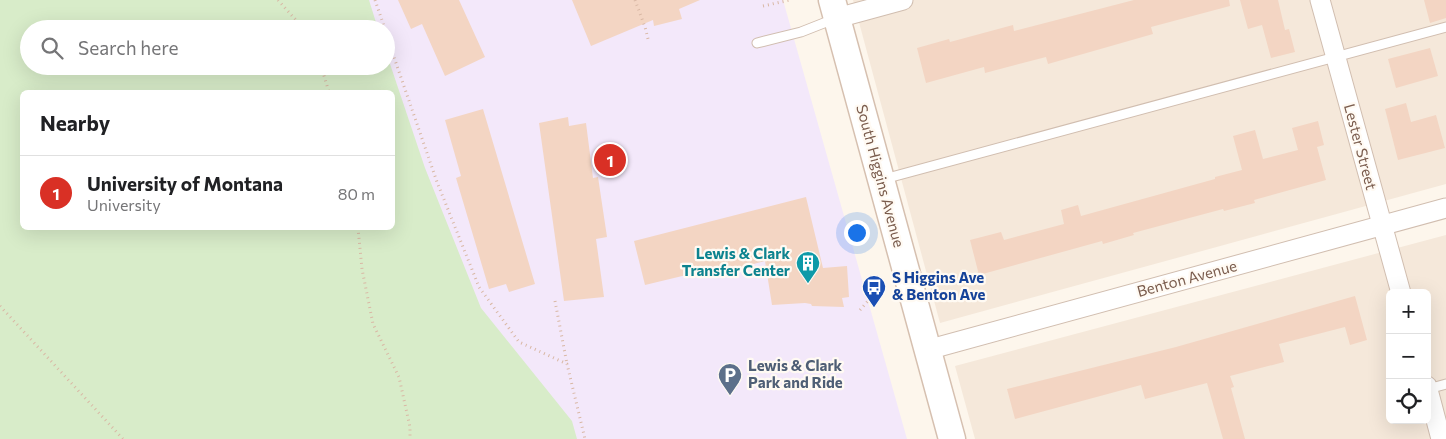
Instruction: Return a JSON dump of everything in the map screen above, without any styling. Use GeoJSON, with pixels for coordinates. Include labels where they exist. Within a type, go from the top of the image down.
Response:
{"type":"FeatureCollection","features":[{"type":"Feature","properties":{"kind":"main road","name":"South Higgins Avenue"},"geometry":{"type":"LineString","coordinates":[[834,9],[952,439]]}},
{"type":"Feature","properties":{"kind":"street"},"geometry":{"type":"LineString","coordinates":[[834,9],[903,0]]}},
{"type":"Feature","properties":{"kind":"street","name":"Lester Street"},"geometry":{"type":"LineString","coordinates":[[1320,0],[1400,289]]}},
{"type":"Feature","properties":{"kind":"street","name":"Benton Avenue"},"geometry":{"type":"LineString","coordinates":[[927,350],[1446,208]]}},
{"type":"Feature","properties":{"kind":"street"},"geometry":{"type":"LineString","coordinates":[[1434,386],[1441,439]]}},
{"type":"Feature","properties":{"kind":"lane"},"geometry":{"type":"LineString","coordinates":[[757,43],[801,32],[834,9]]}},
{"type":"Feature","properties":{"kind":"lane"},"geometry":{"type":"LineString","coordinates":[[881,180],[1446,27]]}},
{"type":"Feature","properties":{"kind":"path"},"geometry":{"type":"LineString","coordinates":[[278,0],[296,20]]}},
{"type":"Feature","properties":{"kind":"path"},"geometry":{"type":"LineString","coordinates":[[375,0],[382,20]]}},
{"type":"Feature","properties":{"kind":"path"},"geometry":{"type":"LineString","coordinates":[[634,0],[646,27],[648,39]]}},
{"type":"Feature","properties":{"kind":"path"},"geometry":{"type":"LineString","coordinates":[[763,6],[790,0]]}},
{"type":"Feature","properties":{"kind":"path"},"geometry":{"type":"LineString","coordinates":[[395,60],[437,182],[479,287],[519,342],[567,364]]}},
{"type":"Feature","properties":{"kind":"path"},"geometry":{"type":"LineString","coordinates":[[324,75],[329,90]]}},
{"type":"Feature","properties":{"kind":"path"},"geometry":{"type":"LineString","coordinates":[[358,230],[362,269],[373,324],[399,376],[410,427],[410,439]]}},
{"type":"Feature","properties":{"kind":"path"},"geometry":{"type":"LineString","coordinates":[[860,310],[875,293]]}},
{"type":"Feature","properties":{"kind":"path"},"geometry":{"type":"LineString","coordinates":[[555,301],[567,364],[586,439]]}},
{"type":"Feature","properties":{"kind":"path"},"geometry":{"type":"LineString","coordinates":[[0,306],[123,439]]}},
{"type":"Feature","properties":{"kind":"shaded area"},"geometry":{"type":"Polygon","coordinates":[[[0,0],[783,0],[907,439],[0,439],[0,0]]]}},
{"type":"Feature","properties":{"kind":"shaded area"},"geometry":{"type":"Polygon","coordinates":[[[853,0],[1446,0],[1446,184],[940,323],[853,0]]]}},
{"type":"Feature","properties":{"kind":"shaded area"},"geometry":{"type":"Polygon","coordinates":[[[1446,235],[1446,439],[975,439],[955,366],[1446,235]]]}},
{"type":"Feature","properties":{"kind":"green space"},"geometry":{"type":"Polygon","coordinates":[[[0,0],[369,0],[375,20],[20,20],[20,75],[394,75],[425,168],[481,308],[572,421],[577,439],[0,439],[0,0]]]}},
{"type":"Feature","properties":{"kind":"building"},"geometry":{"type":"Polygon","coordinates":[[[398,0],[459,0],[485,57],[445,76],[422,24],[411,29],[398,0]]]}},
{"type":"Feature","properties":{"kind":"building"},"geometry":{"type":"Polygon","coordinates":[[[572,0],[700,0],[679,9],[682,19],[654,26],[653,20],[591,46],[572,0]]]}},
{"type":"Feature","properties":{"kind":"building"},"geometry":{"type":"Polygon","coordinates":[[[1134,0],[1229,0],[1230,6],[1151,27],[1153,34],[1048,64],[1046,57],[985,73],[984,67],[926,83],[917,48],[949,39],[950,42],[1013,25],[1014,31],[1134,0]]]}},
{"type":"Feature","properties":{"kind":"building"},"geometry":{"type":"Polygon","coordinates":[[[1240,0],[1278,0],[1285,30],[1289,29],[1295,52],[1271,58],[1262,25],[1248,29],[1240,0]]]}},
{"type":"Feature","properties":{"kind":"building"},"geometry":{"type":"Polygon","coordinates":[[[1424,0],[1446,0],[1446,18],[1430,23],[1424,0]]]}},
{"type":"Feature","properties":{"kind":"building"},"geometry":{"type":"Polygon","coordinates":[[[1430,48],[1438,76],[1396,88],[1388,59],[1430,48]]]}},
{"type":"Feature","properties":{"kind":"building"},"geometry":{"type":"Polygon","coordinates":[[[1406,103],[1411,122],[1436,115],[1445,148],[1398,160],[1385,109],[1406,103]]]}},
{"type":"Feature","properties":{"kind":"building"},"geometry":{"type":"Polygon","coordinates":[[[483,109],[535,284],[509,292],[506,284],[489,289],[456,178],[461,176],[445,120],[483,109]]]}},
{"type":"Feature","properties":{"kind":"building"},"geometry":{"type":"Polygon","coordinates":[[[568,117],[569,126],[586,123],[593,178],[598,177],[607,237],[596,239],[604,297],[564,301],[539,123],[568,117]]]}},
{"type":"Feature","properties":{"kind":"building"},"geometry":{"type":"Polygon","coordinates":[[[1318,121],[1324,145],[1317,147],[1326,180],[1254,200],[1255,203],[1224,211],[1223,209],[1133,233],[1134,235],[1103,244],[1102,241],[979,275],[970,240],[1001,232],[1004,240],[1064,224],[1061,210],[1078,205],[1081,216],[1242,170],[1233,136],[1255,130],[1263,159],[1298,150],[1292,128],[1318,121]]]}},
{"type":"Feature","properties":{"kind":"building"},"geometry":{"type":"Polygon","coordinates":[[[806,197],[823,268],[847,266],[849,297],[842,298],[844,307],[812,306],[805,303],[772,305],[765,261],[705,277],[703,271],[645,285],[634,241],[806,197]]]}},
{"type":"Feature","properties":{"kind":"building"},"geometry":{"type":"Polygon","coordinates":[[[1355,296],[1367,340],[1350,345],[1345,327],[1279,344],[1284,362],[1230,376],[1234,387],[1231,388],[1245,439],[1223,439],[1207,383],[1145,399],[1141,385],[1015,419],[1007,389],[1176,347],[1355,296]]]}},
{"type":"Feature","properties":{"kind":"place","name":"University of Montana"},"geometry":{"type":"Point","coordinates":[610,160]}},
{"type":"Feature","properties":{"kind":"place","name":"Lewis & Clark Transfer Center"},"geometry":{"type":"Point","coordinates":[808,284]}},
{"type":"Feature","properties":{"kind":"place","name":"S Higgins Ave & Benton Ave"},"geometry":{"type":"Point","coordinates":[874,308]}},
{"type":"Feature","properties":{"kind":"place","name":"Lewis & Clark Park and Ride"},"geometry":{"type":"Point","coordinates":[730,396]}}]}
